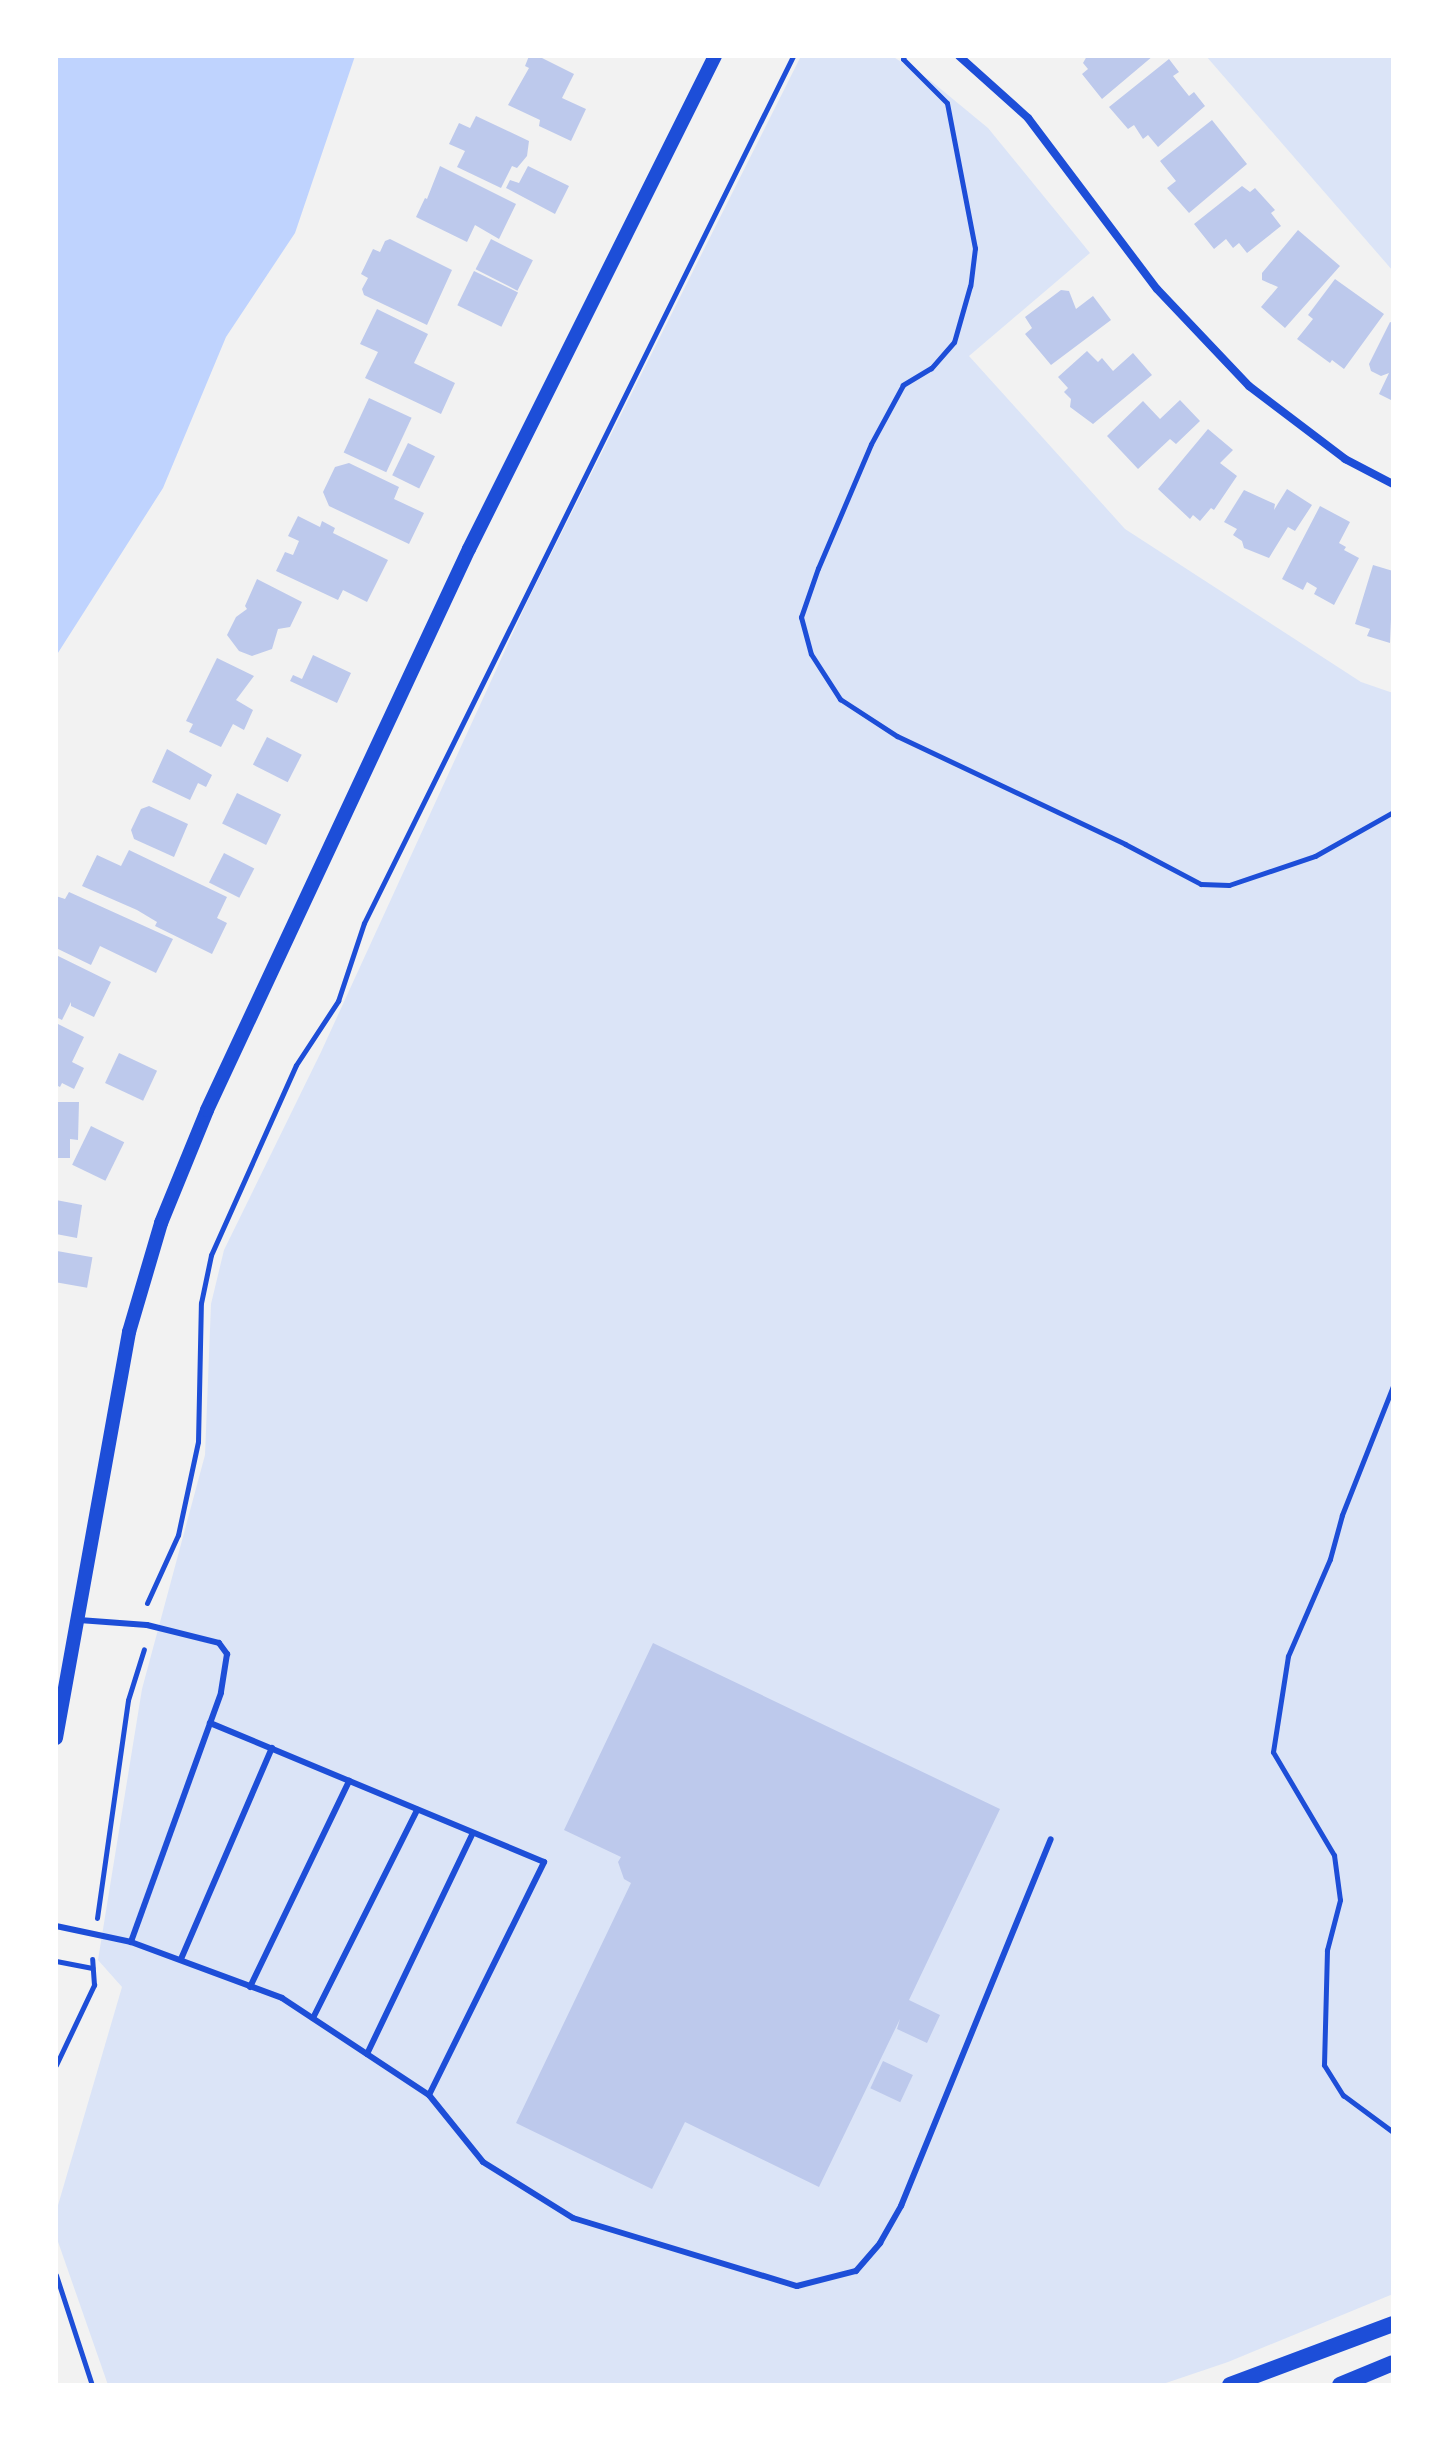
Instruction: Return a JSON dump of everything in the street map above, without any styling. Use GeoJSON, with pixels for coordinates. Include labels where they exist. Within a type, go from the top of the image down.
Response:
{"type":"FeatureCollection","features":[{"type":"Feature","properties":{"kind":"main road"},"geometry":{"type":"LineString","coordinates":[[1230,2385],[1393,2324]]}},
{"type":"Feature","properties":{"kind":"main road"},"geometry":{"type":"LineString","coordinates":[[1340,2385],[1393,2363]]}},
{"type":"Feature","properties":{"kind":"street"},"geometry":{"type":"LineString","coordinates":[[56,1738],[129,1332],[166,1209],[207,1110],[469,549],[715,56]]}},
{"type":"Feature","properties":{"kind":"street"},"geometry":{"type":"LineString","coordinates":[[959,56],[1028,118],[1157,289],[1249,386],[1345,459],[1393,484]]}},
{"type":"Feature","properties":{"kind":"lane"},"geometry":{"type":"LineString","coordinates":[[75,1620],[147,1625],[219,1643],[227,1654],[221,1693],[131,1942]]}},
{"type":"Feature","properties":{"kind":"lane"},"geometry":{"type":"LineString","coordinates":[[210,1723],[544,1862],[429,2095]]}},
{"type":"Feature","properties":{"kind":"lane"},"geometry":{"type":"LineString","coordinates":[[181,1959],[272,1748]]}},
{"type":"Feature","properties":{"kind":"lane"},"geometry":{"type":"LineString","coordinates":[[250,1987],[349,1781]]}},
{"type":"Feature","properties":{"kind":"lane"},"geometry":{"type":"LineString","coordinates":[[313,2018],[417,1810]]}},
{"type":"Feature","properties":{"kind":"lane"},"geometry":{"type":"LineString","coordinates":[[367,2054],[473,1833]]}},
{"type":"Feature","properties":{"kind":"lane"},"geometry":{"type":"LineString","coordinates":[[56,1926],[131,1942],[282,1998],[429,2095],[483,2162],[573,2218],[797,2286],[856,2271],[880,2243],[901,2206],[1051,1839]]}},
{"type":"Feature","properties":{"kind":"path"},"geometry":{"type":"LineString","coordinates":[[147,1603],[178,1535],[198,1442],[201,1303],[211,1255],[296,1065],[338,1001],[364,923],[793,56]]}},
{"type":"Feature","properties":{"kind":"path"},"geometry":{"type":"LineString","coordinates":[[904,56],[947,103],[975,248],[970,286],[954,342],[931,368],[903,385],[871,444],[818,568],[801,617],[811,654],[840,699],[897,736],[1125,844],[1201,884],[1229,885],[1315,856],[1393,812]]}},
{"type":"Feature","properties":{"kind":"path"},"geometry":{"type":"LineString","coordinates":[[1393,1386],[1342,1515],[1330,1559],[1288,1656],[1273,1752],[1334,1855],[1340,1900],[1327,1950],[1324,2065],[1343,2095],[1393,2132]]}},
{"type":"Feature","properties":{"kind":"path"},"geometry":{"type":"LineString","coordinates":[[97,1918],[128,1700],[144,1649]]}},
{"type":"Feature","properties":{"kind":"path"},"geometry":{"type":"LineString","coordinates":[[56,2065],[94,1985],[92,1959]]}},
{"type":"Feature","properties":{"kind":"path"},"geometry":{"type":"LineString","coordinates":[[56,1961],[92,1968]]}},
{"type":"Feature","properties":{"kind":"path"},"geometry":{"type":"LineString","coordinates":[[56,2275],[92,2385]]}},
{"type":"Feature","properties":{"kind":"shaded area"},"geometry":{"type":"Polygon","coordinates":[[[801,56],[892,56],[931,81],[988,128],[1090,253],[969,356],[1125,529],[1361,682],[1393,693],[1393,2294],[1228,2362],[1160,2385],[108,2385],[56,2236],[56,2212],[122,1987],[98,1960],[142,1689],[205,1455],[211,1304],[224,1250],[321,1052],[529,598],[801,56]]]}},
{"type":"Feature","properties":{"kind":"shaded area"},"geometry":{"type":"Polygon","coordinates":[[[1206,56],[1393,56],[1393,271],[1206,56]]]}},
{"type":"Feature","properties":{"kind":"water"},"geometry":{"type":"Polygon","coordinates":[[[56,56],[355,56],[295,233],[226,337],[163,488],[56,656],[56,56]]]}},
{"type":"Feature","properties":{"kind":"building"},"geometry":{"type":"Polygon","coordinates":[[[529,56],[538,56],[574,74],[562,98],[586,109],[571,141],[539,126],[540,120],[508,105],[529,68],[525,66],[529,56]]]}},
{"type":"Feature","properties":{"kind":"building"},"geometry":{"type":"Polygon","coordinates":[[[1087,56],[1153,56],[1102,99],[1082,74],[1088,69],[1083,63],[1087,56]]]}},
{"type":"Feature","properties":{"kind":"building"},"geometry":{"type":"Polygon","coordinates":[[[1169,59],[1179,72],[1173,76],[1189,96],[1194,92],[1205,106],[1158,147],[1148,135],[1143,139],[1134,125],[1128,129],[1109,107],[1169,59]]]}},
{"type":"Feature","properties":{"kind":"building"},"geometry":{"type":"Polygon","coordinates":[[[476,116],[529,141],[527,156],[517,168],[512,166],[501,188],[457,167],[465,151],[449,144],[459,123],[470,128],[476,116]]]}},
{"type":"Feature","properties":{"kind":"building"},"geometry":{"type":"Polygon","coordinates":[[[1212,120],[1247,164],[1189,213],[1167,188],[1176,181],[1160,161],[1212,120]]]}},
{"type":"Feature","properties":{"kind":"building"},"geometry":{"type":"Polygon","coordinates":[[[440,166],[516,204],[499,239],[475,225],[467,242],[416,217],[440,166]]]}},
{"type":"Feature","properties":{"kind":"building"},"geometry":{"type":"Polygon","coordinates":[[[528,166],[569,186],[555,214],[506,188],[510,180],[519,183],[528,166]]]}},
{"type":"Feature","properties":{"kind":"building"},"geometry":{"type":"Polygon","coordinates":[[[1242,186],[1250,192],[1255,188],[1275,210],[1271,213],[1281,226],[1247,253],[1239,243],[1233,248],[1226,239],[1214,249],[1194,224],[1242,186]]]}},
{"type":"Feature","properties":{"kind":"building"},"geometry":{"type":"Polygon","coordinates":[[[1298,230],[1340,266],[1285,328],[1261,307],[1278,287],[1262,280],[1262,273],[1298,230]]]}},
{"type":"Feature","properties":{"kind":"building"},"geometry":{"type":"Polygon","coordinates":[[[390,239],[452,270],[427,325],[364,295],[362,289],[368,278],[361,274],[373,249],[380,252],[385,241],[390,239]]]}},
{"type":"Feature","properties":{"kind":"building"},"geometry":{"type":"Polygon","coordinates":[[[491,239],[533,260],[517,291],[476,269],[491,239]]]}},
{"type":"Feature","properties":{"kind":"building"},"geometry":{"type":"Polygon","coordinates":[[[474,271],[518,292],[501,327],[457,305],[474,271]]]}},
{"type":"Feature","properties":{"kind":"building"},"geometry":{"type":"Polygon","coordinates":[[[1335,279],[1384,314],[1344,369],[1332,360],[1330,363],[1297,339],[1313,319],[1308,315],[1335,279]]]}},
{"type":"Feature","properties":{"kind":"building"},"geometry":{"type":"Polygon","coordinates":[[[1061,290],[1069,291],[1076,309],[1093,296],[1111,320],[1051,365],[1025,334],[1032,328],[1025,317],[1061,290]]]}},
{"type":"Feature","properties":{"kind":"building"},"geometry":{"type":"Polygon","coordinates":[[[377,309],[428,334],[414,363],[455,383],[441,414],[365,378],[378,352],[360,344],[377,309]]]}},
{"type":"Feature","properties":{"kind":"building"},"geometry":{"type":"Polygon","coordinates":[[[1390,322],[1393,323],[1393,401],[1379,394],[1389,373],[1381,376],[1371,371],[1369,364],[1390,322]]]}},
{"type":"Feature","properties":{"kind":"building"},"geometry":{"type":"Polygon","coordinates":[[[1087,351],[1098,362],[1102,358],[1113,371],[1133,353],[1152,375],[1093,424],[1070,407],[1071,399],[1064,392],[1068,388],[1058,377],[1087,351]]]}},
{"type":"Feature","properties":{"kind":"building"},"geometry":{"type":"Polygon","coordinates":[[[369,398],[412,418],[386,472],[344,452],[369,398]]]}},
{"type":"Feature","properties":{"kind":"building"},"geometry":{"type":"Polygon","coordinates":[[[1180,400],[1200,421],[1176,444],[1170,439],[1138,469],[1107,436],[1143,401],[1160,419],[1180,400]]]}},
{"type":"Feature","properties":{"kind":"building"},"geometry":{"type":"Polygon","coordinates":[[[1208,429],[1233,450],[1220,463],[1237,476],[1214,510],[1211,508],[1200,521],[1193,515],[1190,519],[1158,489],[1208,429]]]}},
{"type":"Feature","properties":{"kind":"building"},"geometry":{"type":"Polygon","coordinates":[[[408,443],[435,456],[419,489],[392,475],[408,443]]]}},
{"type":"Feature","properties":{"kind":"building"},"geometry":{"type":"Polygon","coordinates":[[[349,463],[399,487],[394,499],[424,513],[409,544],[329,506],[323,492],[335,467],[349,463]]]}},
{"type":"Feature","properties":{"kind":"building"},"geometry":{"type":"Polygon","coordinates":[[[1287,489],[1312,505],[1295,531],[1288,527],[1269,558],[1244,548],[1242,541],[1233,535],[1237,529],[1224,522],[1244,490],[1275,504],[1274,510],[1287,489]]]}},
{"type":"Feature","properties":{"kind":"building"},"geometry":{"type":"Polygon","coordinates":[[[1320,506],[1350,522],[1339,543],[1346,547],[1344,550],[1359,558],[1334,605],[1314,594],[1317,588],[1307,582],[1303,590],[1282,579],[1320,506]]]}},
{"type":"Feature","properties":{"kind":"building"},"geometry":{"type":"Polygon","coordinates":[[[298,516],[320,527],[322,521],[335,528],[333,533],[388,560],[367,602],[343,590],[338,600],[276,571],[285,552],[293,555],[299,541],[288,536],[298,516]]]}},
{"type":"Feature","properties":{"kind":"building"},"geometry":{"type":"Polygon","coordinates":[[[1373,565],[1393,571],[1390,643],[1367,636],[1370,629],[1355,624],[1373,565]]]}},
{"type":"Feature","properties":{"kind":"building"},"geometry":{"type":"Polygon","coordinates":[[[257,579],[302,602],[290,627],[278,629],[272,649],[252,656],[239,651],[227,635],[236,617],[247,609],[245,606],[257,579]]]}},
{"type":"Feature","properties":{"kind":"building"},"geometry":{"type":"Polygon","coordinates":[[[313,655],[351,673],[337,703],[290,681],[293,675],[302,679],[313,655]]]}},
{"type":"Feature","properties":{"kind":"building"},"geometry":{"type":"Polygon","coordinates":[[[217,658],[254,676],[236,700],[253,710],[244,730],[233,724],[221,747],[189,732],[193,724],[186,721],[217,658]]]}},
{"type":"Feature","properties":{"kind":"building"},"geometry":{"type":"Polygon","coordinates":[[[267,737],[302,755],[288,782],[253,765],[267,737]]]}},
{"type":"Feature","properties":{"kind":"building"},"geometry":{"type":"Polygon","coordinates":[[[167,749],[212,775],[206,787],[198,783],[190,800],[152,782],[167,749]]]}},
{"type":"Feature","properties":{"kind":"building"},"geometry":{"type":"Polygon","coordinates":[[[237,793],[281,814],[266,845],[222,824],[237,793]]]}},
{"type":"Feature","properties":{"kind":"building"},"geometry":{"type":"Polygon","coordinates":[[[149,806],[188,824],[174,857],[134,839],[131,830],[141,809],[149,806]]]}},
{"type":"Feature","properties":{"kind":"building"},"geometry":{"type":"Polygon","coordinates":[[[129,850],[227,897],[217,918],[227,923],[212,954],[155,926],[157,922],[137,910],[82,886],[97,855],[121,866],[129,850]]]}},
{"type":"Feature","properties":{"kind":"building"},"geometry":{"type":"Polygon","coordinates":[[[224,853],[254,868],[239,898],[209,882],[224,853]]]}},
{"type":"Feature","properties":{"kind":"building"},"geometry":{"type":"Polygon","coordinates":[[[69,892],[173,939],[156,973],[100,946],[91,965],[56,948],[56,896],[65,899],[69,892]]]}},
{"type":"Feature","properties":{"kind":"building"},"geometry":{"type":"Polygon","coordinates":[[[56,955],[111,982],[94,1017],[71,1006],[71,1002],[62,1020],[56,1017],[56,955]]]}},
{"type":"Feature","properties":{"kind":"building"},"geometry":{"type":"Polygon","coordinates":[[[56,1023],[84,1037],[72,1062],[84,1068],[74,1089],[62,1083],[60,1087],[56,1085],[56,1023]]]}},
{"type":"Feature","properties":{"kind":"building"},"geometry":{"type":"Polygon","coordinates":[[[119,1053],[157,1071],[143,1101],[105,1083],[119,1053]]]}},
{"type":"Feature","properties":{"kind":"building"},"geometry":{"type":"Polygon","coordinates":[[[56,1102],[79,1102],[78,1140],[70,1139],[70,1158],[56,1158],[56,1102]]]}},
{"type":"Feature","properties":{"kind":"building"},"geometry":{"type":"Polygon","coordinates":[[[91,1126],[124,1142],[105,1181],[72,1165],[91,1126]]]}},
{"type":"Feature","properties":{"kind":"building"},"geometry":{"type":"Polygon","coordinates":[[[56,1200],[82,1205],[77,1238],[56,1234],[56,1200]]]}},
{"type":"Feature","properties":{"kind":"building"},"geometry":{"type":"Polygon","coordinates":[[[57,1251],[92,1257],[87,1288],[56,1282],[57,1251]]]}},
{"type":"Feature","properties":{"kind":"building"},"geometry":{"type":"Polygon","coordinates":[[[653,1643],[1000,1809],[909,2000],[940,2015],[927,2043],[897,2029],[900,2019],[819,2187],[685,2122],[652,2189],[516,2123],[631,1883],[624,1879],[618,1862],[621,1857],[564,1830],[653,1643]]]}},
{"type":"Feature","properties":{"kind":"building"},"geometry":{"type":"Polygon","coordinates":[[[883,2061],[913,2075],[900,2102],[870,2088],[883,2061]]]}}]}
